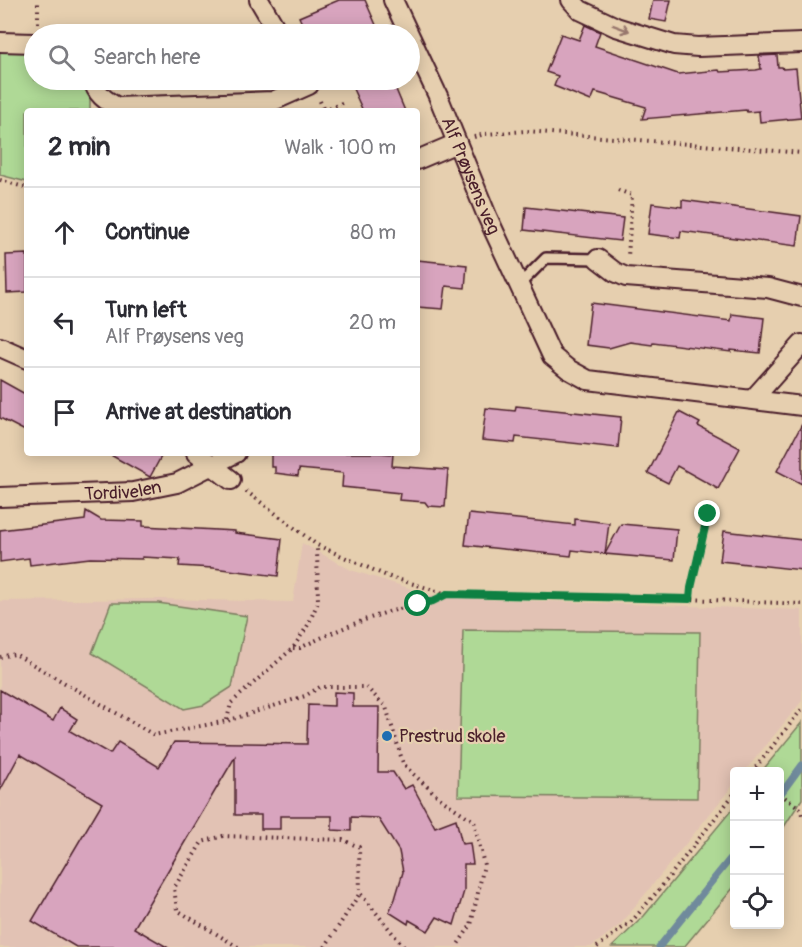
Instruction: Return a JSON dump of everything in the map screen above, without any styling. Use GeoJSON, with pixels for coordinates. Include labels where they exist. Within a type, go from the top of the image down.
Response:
{"type":"FeatureCollection","features":[{"type":"Feature","properties":{"kind":"street"},"geometry":{"type":"LineString","coordinates":[[259,0],[273,24]]}},
{"type":"Feature","properties":{"kind":"street","name":"Alf Prøysens veg"},"geometry":{"type":"LineString","coordinates":[[393,0],[404,24]]}},
{"type":"Feature","properties":{"kind":"street"},"geometry":{"type":"LineString","coordinates":[[571,0],[580,10],[616,27],[674,45],[698,47],[802,43]]}},
{"type":"Feature","properties":{"kind":"street"},"geometry":{"type":"LineString","coordinates":[[0,42],[24,43]]}},
{"type":"Feature","properties":{"kind":"street","name":"Alf Prøysens veg"},"geometry":{"type":"LineString","coordinates":[[420,57],[487,216],[552,356],[568,369],[588,380],[802,406]]}},
{"type":"Feature","properties":{"kind":"street"},"geometry":{"type":"LineString","coordinates":[[97,90],[103,100],[117,107],[273,101],[293,90]]}},
{"type":"Feature","properties":{"kind":"street"},"geometry":{"type":"LineString","coordinates":[[420,159],[457,143]]}},
{"type":"Feature","properties":{"kind":"street"},"geometry":{"type":"LineString","coordinates":[[598,259],[626,277],[768,288],[802,297]]}},
{"type":"Feature","properties":{"kind":"street"},"geometry":{"type":"LineString","coordinates":[[753,399],[802,344]]}},
{"type":"Feature","properties":{"kind":"street"},"geometry":{"type":"LineString","coordinates":[[0,347],[24,357]]}},
{"type":"Feature","properties":{"kind":"street"},"geometry":{"type":"LineString","coordinates":[[200,456],[231,480]]}},
{"type":"Feature","properties":{"kind":"street","name":"Tordivelen"},"geometry":{"type":"LineString","coordinates":[[0,497],[133,492],[177,483],[231,456]]}},
{"type":"Feature","properties":{"kind":"lane"},"geometry":{"type":"LineString","coordinates":[[520,284],[546,258],[598,259]]}},
{"type":"Feature","properties":{"kind":"path"},"geometry":{"type":"LineString","coordinates":[[38,0],[38,24]]}},
{"type":"Feature","properties":{"kind":"path"},"geometry":{"type":"LineString","coordinates":[[330,108],[342,102]]}},
{"type":"Feature","properties":{"kind":"path"},"geometry":{"type":"LineString","coordinates":[[457,143],[485,134],[526,131],[802,153]]}},
{"type":"Feature","properties":{"kind":"path"},"geometry":{"type":"LineString","coordinates":[[0,180],[24,187]]}},
{"type":"Feature","properties":{"kind":"path"},"geometry":{"type":"LineString","coordinates":[[618,190],[632,195],[626,277]]}},
{"type":"Feature","properties":{"kind":"path"},"geometry":{"type":"LineString","coordinates":[[231,480],[317,545],[387,576],[447,594],[690,599],[802,604]]}},
{"type":"Feature","properties":{"kind":"path"},"geometry":{"type":"LineString","coordinates":[[690,599],[708,504]]}},
{"type":"Feature","properties":{"kind":"path"},"geometry":{"type":"LineString","coordinates":[[227,721],[231,703],[293,648],[308,625],[318,602],[317,545]]}},
{"type":"Feature","properties":{"kind":"path"},"geometry":{"type":"LineString","coordinates":[[293,648],[300,648],[339,629],[380,614],[433,601],[447,594]]}},
{"type":"Feature","properties":{"kind":"path"},"geometry":{"type":"LineString","coordinates":[[0,657],[15,654],[154,735],[227,721],[305,696],[320,687],[366,687],[386,707],[403,763],[411,774],[442,800],[474,821],[484,865],[471,925],[456,947]]}},
{"type":"Feature","properties":{"kind":"path"},"geometry":{"type":"LineString","coordinates":[[755,767],[802,709]]}},
{"type":"Feature","properties":{"kind":"path"},"geometry":{"type":"LineString","coordinates":[[784,797],[801,809],[802,815]]}},
{"type":"Feature","properties":{"kind":"path"},"geometry":{"type":"LineString","coordinates":[[597,947],[632,921],[730,800]]}},
{"type":"Feature","properties":{"kind":"path"},"geometry":{"type":"LineString","coordinates":[[238,947],[177,910],[174,888],[202,842],[223,836],[343,840],[359,847],[360,893],[326,947]]}},
{"type":"Feature","properties":{"kind":"path"},"geometry":{"type":"LineString","coordinates":[[360,893],[404,947]]}},
{"type":"Feature","properties":{"kind":"shaded area","name":"Prestrud skole"},"geometry":{"type":"Polygon","coordinates":[[[302,543],[351,570],[431,595],[485,599],[802,610],[802,701],[748,767],[730,767],[730,789],[621,924],[591,947],[0,947],[0,601],[156,599],[293,602],[302,543]]]}},
{"type":"Feature","properties":{"kind":"green space"},"geometry":{"type":"Polygon","coordinates":[[[0,50],[24,50],[24,90],[88,90],[90,108],[24,108],[24,181],[0,175],[0,50]]]}},
{"type":"Feature","properties":{"kind":"green space"},"geometry":{"type":"Polygon","coordinates":[[[111,603],[158,603],[247,616],[232,687],[204,705],[184,709],[92,653],[111,603]]]}},
{"type":"Feature","properties":{"kind":"green space"},"geometry":{"type":"Polygon","coordinates":[[[463,630],[700,632],[697,798],[458,796],[463,630]]]}},
{"type":"Feature","properties":{"kind":"green space"},"geometry":{"type":"Polygon","coordinates":[[[802,722],[802,799],[784,827],[784,767],[765,767],[802,722]]]}},
{"type":"Feature","properties":{"kind":"green space"},"geometry":{"type":"Polygon","coordinates":[[[730,812],[730,892],[684,947],[612,947],[644,916],[730,812]]]}},
{"type":"Feature","properties":{"kind":"building"},"geometry":{"type":"Polygon","coordinates":[[[339,0],[365,0],[376,24],[302,24],[299,17],[339,0]]]}},
{"type":"Feature","properties":{"kind":"building"},"geometry":{"type":"Polygon","coordinates":[[[653,0],[671,0],[666,22],[649,19],[653,0]]]}},
{"type":"Feature","properties":{"kind":"building"},"geometry":{"type":"Polygon","coordinates":[[[585,25],[600,32],[595,46],[678,74],[719,70],[720,72],[756,70],[761,69],[759,56],[777,55],[778,67],[796,68],[801,118],[760,122],[759,111],[747,112],[746,110],[642,119],[646,107],[595,92],[591,101],[554,86],[558,76],[546,72],[561,34],[579,40],[585,25]]]}},
{"type":"Feature","properties":{"kind":"building"},"geometry":{"type":"Polygon","coordinates":[[[354,90],[396,90],[404,108],[362,108],[354,90]]]}},
{"type":"Feature","properties":{"kind":"building"},"geometry":{"type":"Polygon","coordinates":[[[682,200],[801,216],[797,246],[681,231],[680,238],[648,234],[652,203],[682,207],[682,200]]]}},
{"type":"Feature","properties":{"kind":"building"},"geometry":{"type":"Polygon","coordinates":[[[526,207],[623,218],[620,241],[524,230],[526,207]]]}},
{"type":"Feature","properties":{"kind":"building"},"geometry":{"type":"Polygon","coordinates":[[[24,254],[24,292],[7,293],[6,255],[24,254]]]}},
{"type":"Feature","properties":{"kind":"building"},"geometry":{"type":"Polygon","coordinates":[[[420,260],[467,265],[465,288],[446,286],[443,309],[420,307],[420,260]]]}},
{"type":"Feature","properties":{"kind":"building"},"geometry":{"type":"Polygon","coordinates":[[[591,303],[731,321],[732,314],[764,318],[760,353],[731,350],[731,352],[653,342],[652,345],[630,342],[609,348],[586,345],[591,303]]]}},
{"type":"Feature","properties":{"kind":"building"},"geometry":{"type":"Polygon","coordinates":[[[0,380],[24,393],[24,430],[0,418],[0,380]]]}},
{"type":"Feature","properties":{"kind":"building"},"geometry":{"type":"Polygon","coordinates":[[[516,406],[621,417],[618,448],[516,437],[515,443],[482,440],[486,408],[515,411],[516,406]]]}},
{"type":"Feature","properties":{"kind":"building"},"geometry":{"type":"Polygon","coordinates":[[[679,412],[700,423],[698,426],[740,448],[718,489],[677,466],[668,483],[648,473],[679,412]]]}},
{"type":"Feature","properties":{"kind":"building"},"geometry":{"type":"Polygon","coordinates":[[[802,424],[802,484],[777,471],[802,424]]]}},
{"type":"Feature","properties":{"kind":"building"},"geometry":{"type":"Polygon","coordinates":[[[112,456],[161,456],[150,477],[112,456]]]}},
{"type":"Feature","properties":{"kind":"building"},"geometry":{"type":"Polygon","coordinates":[[[271,456],[393,456],[392,466],[448,470],[445,507],[428,506],[425,502],[399,500],[400,493],[342,487],[343,473],[299,469],[298,476],[275,473],[275,467],[271,467],[271,456]]]}},
{"type":"Feature","properties":{"kind":"building"},"geometry":{"type":"Polygon","coordinates":[[[86,511],[101,520],[143,521],[143,526],[235,531],[235,533],[282,539],[278,576],[179,566],[180,559],[142,557],[142,559],[90,558],[30,565],[29,558],[0,562],[0,530],[85,520],[86,511]]]}},
{"type":"Feature","properties":{"kind":"building"},"geometry":{"type":"Polygon","coordinates":[[[469,514],[575,525],[575,519],[609,523],[605,554],[572,550],[571,556],[465,545],[469,514]]]}},
{"type":"Feature","properties":{"kind":"building"},"geometry":{"type":"Polygon","coordinates":[[[621,524],[677,529],[674,560],[605,554],[621,524]]]}},
{"type":"Feature","properties":{"kind":"building"},"geometry":{"type":"Polygon","coordinates":[[[724,531],[802,540],[802,570],[720,561],[724,531]]]}},
{"type":"Feature","properties":{"kind":"building"},"geometry":{"type":"Polygon","coordinates":[[[0,690],[53,721],[60,708],[77,719],[70,731],[110,754],[118,742],[159,767],[174,742],[307,744],[308,705],[334,706],[334,692],[353,693],[353,707],[379,707],[378,772],[393,772],[404,789],[412,785],[435,827],[456,819],[462,844],[470,843],[473,864],[464,864],[464,891],[454,925],[437,917],[428,931],[409,920],[408,924],[389,912],[403,872],[399,851],[378,818],[351,817],[351,831],[332,830],[332,816],[280,816],[280,829],[261,829],[261,815],[235,815],[235,757],[134,928],[167,947],[76,947],[32,921],[102,803],[20,754],[0,791],[0,690]]]}},
{"type":"Feature","properties":{"kind":"waterway"},"geometry":{"type":"LineString","coordinates":[[784,790],[802,765]]}},
{"type":"Feature","properties":{"kind":"waterway"},"geometry":{"type":"LineString","coordinates":[[659,947],[730,859]]}},
{"type":"Feature","properties":{"kind":"place","name":"Prestrud skole"},"geometry":{"type":"Point","coordinates":[387,736]}},
{"type":"Feature","properties":{"kind":"route"},"geometry":{"type":"LineString","coordinates":[[418,604],[433,601],[447,594],[690,599],[708,514]]}}]}
